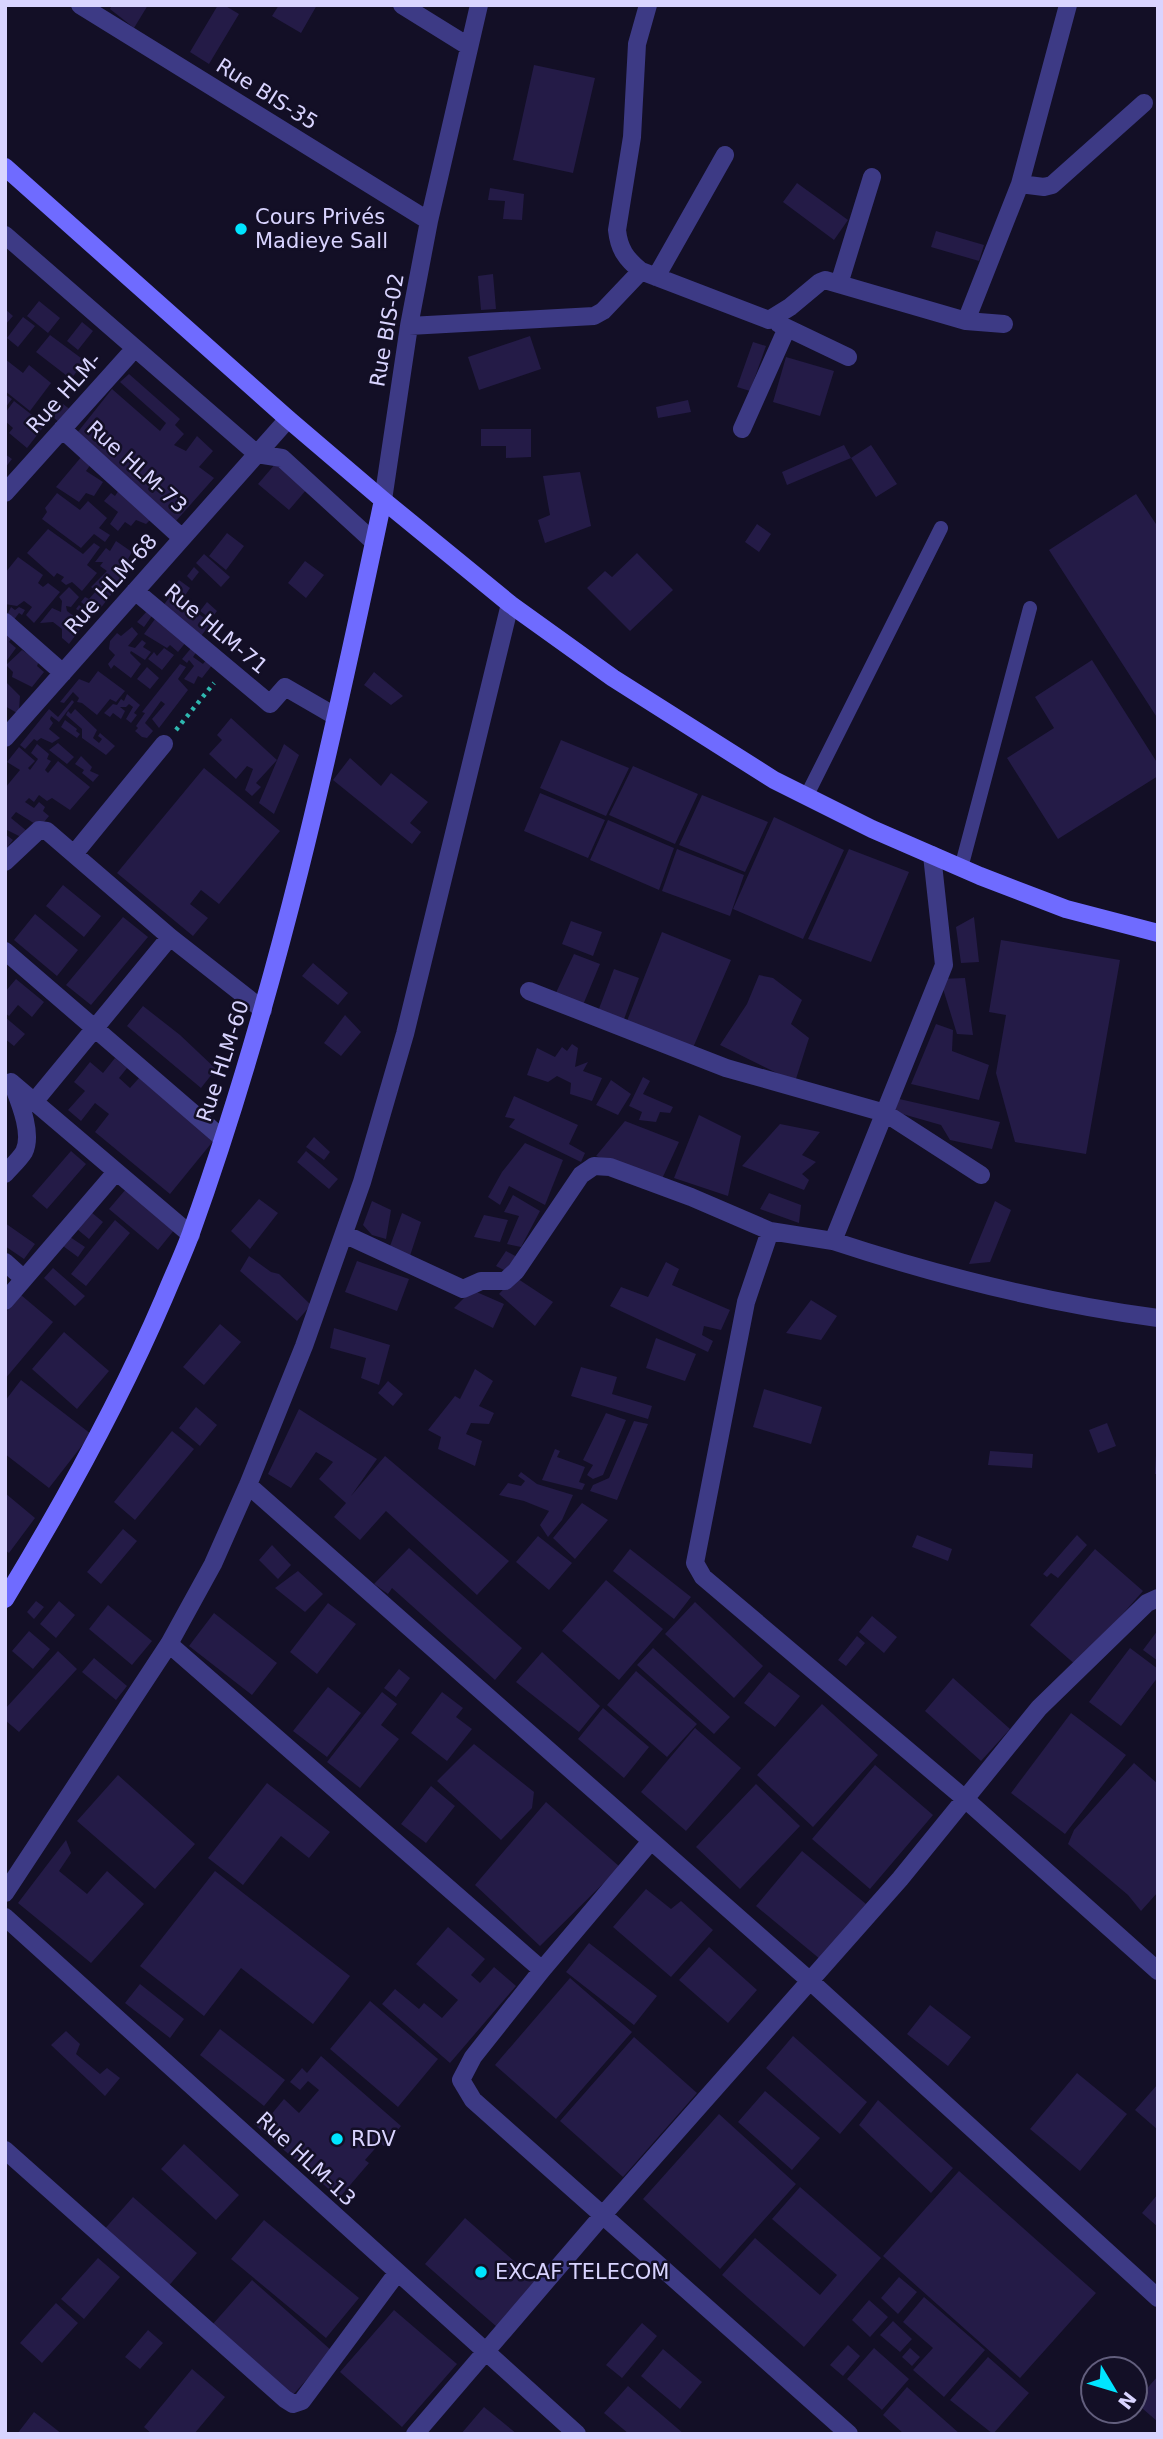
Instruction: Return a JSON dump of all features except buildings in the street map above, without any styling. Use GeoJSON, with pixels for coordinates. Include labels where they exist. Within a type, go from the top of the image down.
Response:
{"type":"FeatureCollection","features":[{"type":"Feature","properties":{"kind":"street","name":"Rue BIS-35"},"geometry":{"type":"LineString","coordinates":[[80,5],[429,220]]}},
{"type":"Feature","properties":{"kind":"street"},"geometry":{"type":"LineString","coordinates":[[402,5],[468,46]]}},
{"type":"Feature","properties":{"kind":"street","name":"Rue BIS-02"},"geometry":{"type":"LineString","coordinates":[[383,500],[409,326],[429,220],[479,5]]}},
{"type":"Feature","properties":{"kind":"street"},"geometry":{"type":"LineString","coordinates":[[648,5],[636,44],[632,137],[617,230],[618,244],[625,255],[648,274],[769,320],[848,357]]}},
{"type":"Feature","properties":{"kind":"street"},"geometry":{"type":"LineString","coordinates":[[966,320],[1020,184],[1068,5]]}},
{"type":"Feature","properties":{"kind":"street"},"geometry":{"type":"LineString","coordinates":[[1020,184],[1044,187],[1052,185],[1144,103]]}},
{"type":"Feature","properties":{"kind":"street"},"geometry":{"type":"LineString","coordinates":[[409,326],[594,316],[648,274],[724,155]]}},
{"type":"Feature","properties":{"kind":"street"},"geometry":{"type":"LineString","coordinates":[[8,175],[288,419],[510,604],[685,726],[806,797],[961,868],[1066,909],[1158,933]]}},
{"type":"Feature","properties":{"kind":"street"},"geometry":{"type":"LineString","coordinates":[[839,284],[872,177]]}},
{"type":"Feature","properties":{"kind":"street"},"geometry":{"type":"LineString","coordinates":[[5,235],[253,458]]}},
{"type":"Feature","properties":{"kind":"street"},"geometry":{"type":"LineString","coordinates":[[5,250],[128,356],[253,458],[282,458],[374,542]]}},
{"type":"Feature","properties":{"kind":"street"},"geometry":{"type":"LineString","coordinates":[[769,320],[790,307],[820,282],[839,284],[966,320],[1004,324]]}},
{"type":"Feature","properties":{"kind":"street"},"geometry":{"type":"LineString","coordinates":[[742,429],[787,328]]}},
{"type":"Feature","properties":{"kind":"street","name":"Rue HLM-"},"geometry":{"type":"LineString","coordinates":[[5,493],[128,356]]}},
{"type":"Feature","properties":{"kind":"street","name":"Rue HLM-68"},"geometry":{"type":"LineString","coordinates":[[5,738],[288,419]]}},
{"type":"Feature","properties":{"kind":"street","name":"Rue HLM-73"},"geometry":{"type":"LineString","coordinates":[[62,429],[182,538]]}},
{"type":"Feature","properties":{"kind":"street","name":"Rue HLM-60"},"geometry":{"type":"LineString","coordinates":[[5,1599],[90,1452],[142,1349],[191,1235],[263,1010],[295,893],[383,500]]}},
{"type":"Feature","properties":{"kind":"street","name":"Rue HLM-71"},"geometry":{"type":"LineString","coordinates":[[135,592],[270,704],[285,688],[335,716]]}},
{"type":"Feature","properties":{"kind":"street"},"geometry":{"type":"LineString","coordinates":[[5,1893],[169,1644],[213,1564],[304,1346],[362,1182],[405,1034],[510,604]]}},
{"type":"Feature","properties":{"kind":"street"},"geometry":{"type":"LineString","coordinates":[[5,622],[63,673]]}},
{"type":"Feature","properties":{"kind":"street"},"geometry":{"type":"LineString","coordinates":[[74,854],[164,744]]}},
{"type":"Feature","properties":{"kind":"street"},"geometry":{"type":"LineString","coordinates":[[5,862],[39,830],[47,831],[170,937],[263,1010]]}},
{"type":"Feature","properties":{"kind":"street"},"geometry":{"type":"LineString","coordinates":[[833,1241],[944,965],[932,855]]}},
{"type":"Feature","properties":{"kind":"street"},"geometry":{"type":"LineString","coordinates":[[34,1102],[170,937]]}},
{"type":"Feature","properties":{"kind":"street"},"geometry":{"type":"LineString","coordinates":[[5,951],[222,1139]]}},
{"type":"Feature","properties":{"kind":"street"},"geometry":{"type":"LineString","coordinates":[[529,991],[726,1068],[885,1113],[981,1174]]}},
{"type":"Feature","properties":{"kind":"street"},"geometry":{"type":"LineString","coordinates":[[8,1080],[191,1235]]}},
{"type":"Feature","properties":{"kind":"street"},"geometry":{"type":"LineString","coordinates":[[8,1080],[24,1113],[26,1140],[25,1150],[10,1168]]}},
{"type":"Feature","properties":{"kind":"street"},"geometry":{"type":"LineString","coordinates":[[344,1234],[463,1289],[481,1281],[505,1281],[516,1271],[581,1175],[594,1166],[610,1167],[691,1197],[770,1231],[833,1241],[954,1278],[1158,1318]]}},
{"type":"Feature","properties":{"kind":"street"},"geometry":{"type":"LineString","coordinates":[[5,1301],[116,1172]]}},
{"type":"Feature","properties":{"kind":"street"},"geometry":{"type":"LineString","coordinates":[[770,1231],[746,1302],[695,1563],[703,1577],[964,1798],[1158,1971]]}},
{"type":"Feature","properties":{"kind":"street"},"geometry":{"type":"LineString","coordinates":[[5,1262],[24,1279]]}},
{"type":"Feature","properties":{"kind":"street"},"geometry":{"type":"LineString","coordinates":[[248,1485],[809,1980],[1158,2298]]}},
{"type":"Feature","properties":{"kind":"street"},"geometry":{"type":"LineString","coordinates":[[415,2434],[484,2351],[900,1879],[1039,1708],[1147,1603],[1158,1598]]}},
{"type":"Feature","properties":{"kind":"street"},"geometry":{"type":"LineString","coordinates":[[169,1644],[542,1970]]}},
{"type":"Feature","properties":{"kind":"street"},"geometry":{"type":"LineString","coordinates":[[651,1841],[542,1970],[473,2057],[461,2080],[473,2100],[849,2434]]}},
{"type":"Feature","properties":{"kind":"street","name":"Rue HLM-13"},"geometry":{"type":"LineString","coordinates":[[5,1917],[577,2434]]}},
{"type":"Feature","properties":{"kind":"street"},"geometry":{"type":"LineString","coordinates":[[5,2150],[293,2404],[302,2401],[397,2273]]}},
{"type":"Feature","properties":{"kind":"lane"},"geometry":{"type":"LineString","coordinates":[[806,797],[942,528]]}},
{"type":"Feature","properties":{"kind":"lane"},"geometry":{"type":"LineString","coordinates":[[961,868],[1030,608]]}},
{"type":"Feature","properties":{"kind":"path"},"geometry":{"type":"LineString","coordinates":[[164,744],[227,667]]}},
{"type":"Feature","properties":{"kind":"place","name":"Cours Privés Madieye Sall"},"geometry":{"type":"Point","coordinates":[241,229]}},
{"type":"Feature","properties":{"kind":"place","name":"RDV"},"geometry":{"type":"Point","coordinates":[337,2139]}},
{"type":"Feature","properties":{"kind":"place","name":"EXCAF TELECOM"},"geometry":{"type":"Point","coordinates":[481,2272]}}]}
